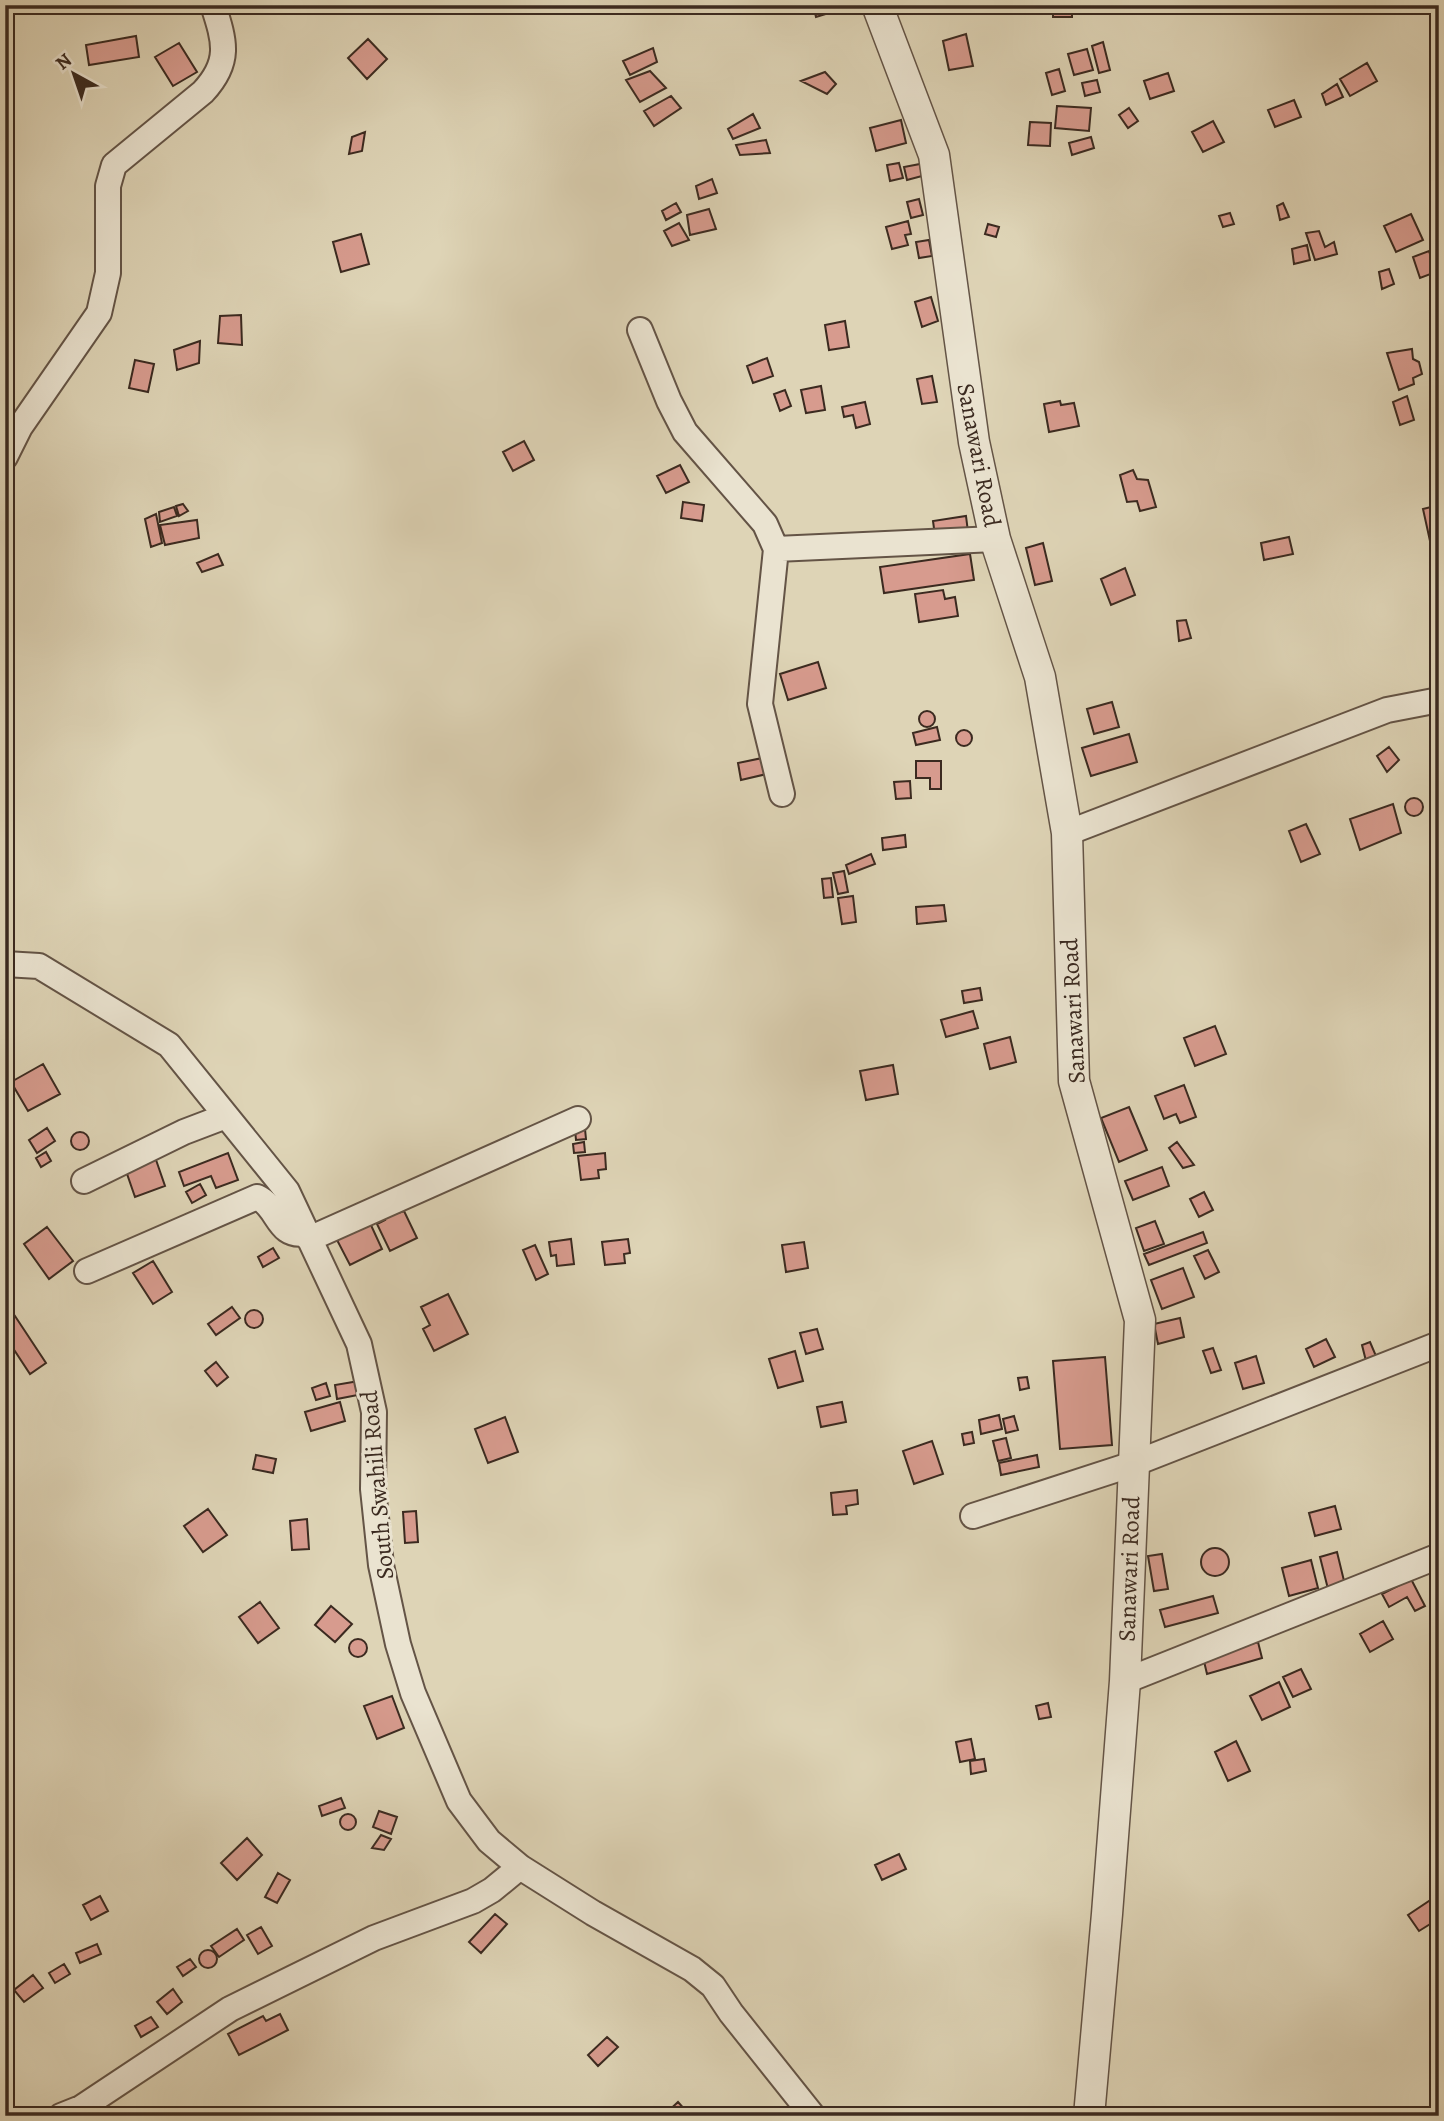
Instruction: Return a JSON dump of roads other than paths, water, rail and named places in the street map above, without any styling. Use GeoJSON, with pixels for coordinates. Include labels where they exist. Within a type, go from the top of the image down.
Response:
{"type":"FeatureCollection","features":[{"type":"Feature","properties":{"kind":"street"},"geometry":{"type":"LineString","coordinates":[[5,457],[20,427],[93,325],[104,300],[108,272],[108,186],[114,165],[202,92],[213,81],[220,68],[224,44],[213,5]]}},
{"type":"Feature","properties":{"kind":"street","name":"Sanawari Road"},"geometry":{"type":"LineString","coordinates":[[877,5],[934,155],[974,442],[995,539],[1040,677],[1067,832],[1073,1081],[1140,1320],[1125,1681],[1089,2116]]}},
{"type":"Feature","properties":{"kind":"street"},"geometry":{"type":"LineString","coordinates":[[640,330],[669,401],[685,432],[765,524],[776,549],[760,704],[782,794]]}},
{"type":"Feature","properties":{"kind":"street"},"geometry":{"type":"LineString","coordinates":[[776,549],[995,539]]}},
{"type":"Feature","properties":{"kind":"street"},"geometry":{"type":"LineString","coordinates":[[1067,832],[1387,710],[1439,700]]}},
{"type":"Feature","properties":{"kind":"street","name":"South Swahili Road"},"geometry":{"type":"LineString","coordinates":[[5,964],[39,966],[169,1045],[287,1191],[359,1344],[374,1412],[373,1489],[381,1565],[398,1644],[414,1693],[459,1801],[489,1841],[520,1867],[593,1913],[692,1969],[713,1986],[731,2013],[813,2116]]}},
{"type":"Feature","properties":{"kind":"street"},"geometry":{"type":"LineString","coordinates":[[84,1181],[184,1132],[226,1116]]}},
{"type":"Feature","properties":{"kind":"street"},"geometry":{"type":"LineString","coordinates":[[87,1271],[257,1197],[264,1200],[288,1232],[307,1236],[578,1119]]}},
{"type":"Feature","properties":{"kind":"street"},"geometry":{"type":"LineString","coordinates":[[973,1516],[1133,1464],[1439,1344]]}},
{"type":"Feature","properties":{"kind":"street"},"geometry":{"type":"LineString","coordinates":[[1125,1681],[1439,1556]]}},
{"type":"Feature","properties":{"kind":"street"},"geometry":{"type":"LineString","coordinates":[[75,2113],[230,2009],[374,1938],[473,1901],[520,1867]]}}]}
